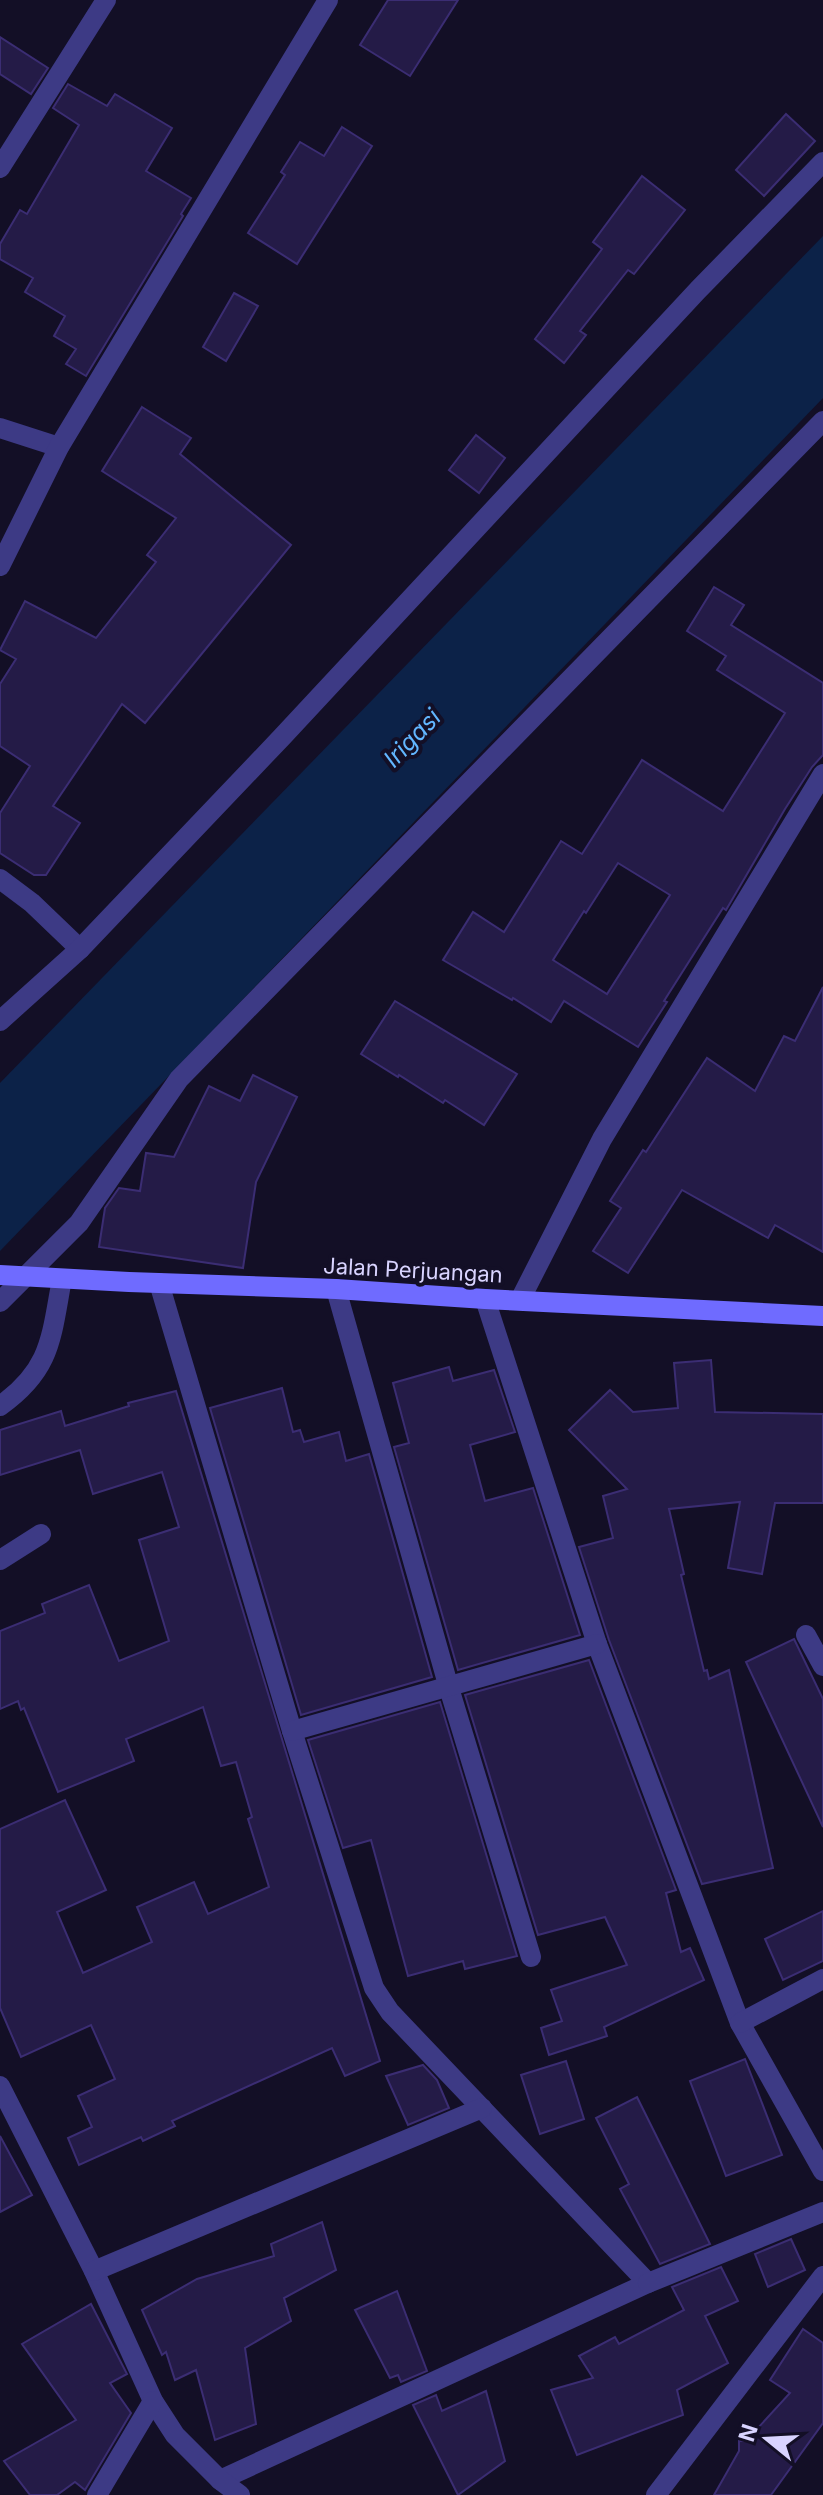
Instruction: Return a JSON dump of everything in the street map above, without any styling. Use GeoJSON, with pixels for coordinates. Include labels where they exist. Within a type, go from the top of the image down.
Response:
{"type":"FeatureCollection","features":[{"type":"Feature","properties":{"kind":"main road","name":"Jalan Perjuangan"},"geometry":{"type":"LineString","coordinates":[[13,1276],[336,1289],[823,1316]]}},
{"type":"Feature","properties":{"kind":"street"},"geometry":{"type":"LineString","coordinates":[[0,168],[106,0]]}},
{"type":"Feature","properties":{"kind":"street"},"geometry":{"type":"LineString","coordinates":[[0,566],[59,447],[328,0]]}},
{"type":"Feature","properties":{"kind":"street"},"geometry":{"type":"LineString","coordinates":[[0,1021],[80,949],[293,726],[698,290],[823,162]]}},
{"type":"Feature","properties":{"kind":"street"},"geometry":{"type":"LineString","coordinates":[[0,1302],[13,1276],[79,1223],[179,1079],[823,421]]}},
{"type":"Feature","properties":{"kind":"street"},"geometry":{"type":"LineString","coordinates":[[0,428],[59,447]]}},
{"type":"Feature","properties":{"kind":"street"},"geometry":{"type":"LineString","coordinates":[[520,1300],[602,1139],[823,774]]}},
{"type":"Feature","properties":{"kind":"street"},"geometry":{"type":"LineString","coordinates":[[0,879],[32,903],[80,949]]}},
{"type":"Feature","properties":{"kind":"street"},"geometry":{"type":"LineString","coordinates":[[0,1406],[21,1391],[47,1352],[62,1279]]}},
{"type":"Feature","properties":{"kind":"street"},"geometry":{"type":"LineString","coordinates":[[159,1283],[292,1731],[374,1988],[390,2012],[648,2283]]}},
{"type":"Feature","properties":{"kind":"street"},"geometry":{"type":"LineString","coordinates":[[336,1289],[449,1688],[531,1957]]}},
{"type":"Feature","properties":{"kind":"street"},"geometry":{"type":"LineString","coordinates":[[485,1299],[597,1644],[740,2023],[823,2171]]}},
{"type":"Feature","properties":{"kind":"street"},"geometry":{"type":"LineString","coordinates":[[0,1560],[41,1534]]}},
{"type":"Feature","properties":{"kind":"street"},"geometry":{"type":"LineString","coordinates":[[806,1635],[823,1666]]}},
{"type":"Feature","properties":{"kind":"street"},"geometry":{"type":"LineString","coordinates":[[292,1731],[597,1644]]}},
{"type":"Feature","properties":{"kind":"street"},"geometry":{"type":"LineString","coordinates":[[740,2023],[823,1979]]}},
{"type":"Feature","properties":{"kind":"street"},"geometry":{"type":"LineString","coordinates":[[0,2086],[94,2271],[153,2401],[175,2435],[220,2480],[240,2495]]}},
{"type":"Feature","properties":{"kind":"street"},"geometry":{"type":"LineString","coordinates":[[94,2271],[482,2108]]}},
{"type":"Feature","properties":{"kind":"street"},"geometry":{"type":"LineString","coordinates":[[220,2480],[648,2283],[823,2212]]}},
{"type":"Feature","properties":{"kind":"street"},"geometry":{"type":"LineString","coordinates":[[656,2495],[823,2276]]}},
{"type":"Feature","properties":{"kind":"street"},"geometry":{"type":"LineString","coordinates":[[97,2495],[153,2401]]}},
{"type":"Feature","properties":{"kind":"water","name":"Irigasi"},"geometry":{"type":"Polygon","coordinates":[[[823,236],[823,398],[0,1251],[0,1083],[823,236]]]}},
{"type":"Feature","properties":{"kind":"building"},"geometry":{"type":"Polygon","coordinates":[[[388,0],[458,0],[410,76],[360,45],[388,0]]]}},
{"type":"Feature","properties":{"kind":"building"},"geometry":{"type":"Polygon","coordinates":[[[0,37],[48,68],[31,94],[0,74],[0,37]]]}},
{"type":"Feature","properties":{"kind":"building"},"geometry":{"type":"Polygon","coordinates":[[[68,84],[107,106],[115,94],[172,128],[146,171],[191,198],[86,376],[66,364],[76,349],[54,336],[65,316],[25,292],[33,278],[0,259],[0,244],[20,210],[27,214],[79,125],[53,108],[68,84]]]}},
{"type":"Feature","properties":{"kind":"building"},"geometry":{"type":"Polygon","coordinates":[[[786,114],[815,141],[764,196],[736,170],[786,114]]]}},
{"type":"Feature","properties":{"kind":"building"},"geometry":{"type":"Polygon","coordinates":[[[342,127],[372,146],[297,264],[248,233],[285,175],[281,172],[300,142],[324,156],[342,127]]]}},
{"type":"Feature","properties":{"kind":"building"},"geometry":{"type":"Polygon","coordinates":[[[642,176],[685,210],[634,274],[628,270],[580,331],[586,335],[564,363],[535,339],[602,249],[593,242],[642,176]]]}},
{"type":"Feature","properties":{"kind":"building"},"geometry":{"type":"Polygon","coordinates":[[[234,293],[258,306],[226,361],[203,347],[234,293]]]}},
{"type":"Feature","properties":{"kind":"building"},"geometry":{"type":"Polygon","coordinates":[[[142,407],[191,438],[180,454],[291,545],[145,723],[122,704],[53,806],[80,823],[46,875],[34,875],[0,853],[0,813],[30,766],[0,746],[0,684],[16,659],[0,650],[25,601],[96,638],[156,562],[147,555],[176,518],[102,471],[142,407]]]}},
{"type":"Feature","properties":{"kind":"building"},"geometry":{"type":"Polygon","coordinates":[[[476,435],[505,458],[479,493],[449,470],[476,435]]]}},
{"type":"Feature","properties":{"kind":"building"},"geometry":{"type":"Polygon","coordinates":[[[714,587],[744,605],[731,625],[823,683],[823,755],[785,809],[726,910],[723,908],[638,1047],[564,1001],[551,1022],[443,960],[473,912],[504,932],[561,841],[582,854],[642,760],[723,811],[785,713],[717,670],[726,656],[687,631],[714,587]],[[618,863],[553,960],[607,994],[670,895],[618,863]]]}},
{"type":"Feature","properties":{"kind":"building"},"geometry":{"type":"Polygon","coordinates":[[[823,987],[823,1252],[775,1225],[768,1238],[682,1190],[628,1273],[593,1251],[621,1208],[610,1201],[707,1058],[755,1091],[784,1036],[795,1041],[823,987]]]}},
{"type":"Feature","properties":{"kind":"building"},"geometry":{"type":"Polygon","coordinates":[[[395,1001],[517,1074],[484,1125],[361,1054],[395,1001]]]}},
{"type":"Feature","properties":{"kind":"building"},"geometry":{"type":"Polygon","coordinates":[[[253,1075],[297,1097],[256,1182],[243,1268],[99,1247],[105,1208],[119,1188],[140,1191],[146,1153],[174,1157],[209,1086],[240,1101],[253,1075]]]}},
{"type":"Feature","properties":{"kind":"building"},"geometry":{"type":"Polygon","coordinates":[[[711,1360],[715,1412],[823,1414],[823,1503],[775,1503],[762,1574],[728,1568],[740,1502],[669,1509],[704,1671],[707,1670],[709,1679],[729,1670],[773,1868],[702,1884],[609,1640],[579,1547],[613,1538],[603,1496],[627,1489],[569,1430],[610,1390],[633,1412],[678,1408],[674,1363],[711,1360]]]}},
{"type":"Feature","properties":{"kind":"building"},"geometry":{"type":"Polygon","coordinates":[[[449,1367],[453,1381],[494,1370],[515,1432],[470,1445],[485,1501],[533,1488],[580,1635],[458,1670],[394,1447],[409,1443],[393,1383],[449,1367]]]}},
{"type":"Feature","properties":{"kind":"building"},"geometry":{"type":"Polygon","coordinates":[[[282,1388],[293,1432],[300,1430],[304,1442],[339,1432],[346,1461],[369,1454],[432,1677],[301,1715],[210,1408],[282,1388]]]}},
{"type":"Feature","properties":{"kind":"building"},"geometry":{"type":"Polygon","coordinates":[[[176,1391],[380,2061],[345,2076],[332,2048],[172,2121],[175,2126],[143,2141],[141,2137],[79,2165],[68,2138],[92,2127],[78,2096],[115,2079],[91,2025],[21,2057],[0,2008],[0,1829],[65,1800],[106,1890],[57,1912],[83,1973],[152,1942],[137,1907],[194,1882],[208,1914],[269,1887],[248,1819],[252,1817],[236,1762],[221,1766],[203,1707],[126,1739],[134,1761],[58,1792],[24,1708],[21,1710],[18,1701],[0,1709],[0,1631],[45,1613],[42,1604],[89,1585],[119,1661],[169,1641],[139,1540],[179,1527],[162,1472],[93,1494],[80,1450],[0,1475],[0,1430],[61,1411],[65,1426],[129,1406],[128,1403],[176,1391]]]}},
{"type":"Feature","properties":{"kind":"building"},"geometry":{"type":"Polygon","coordinates":[[[794,1639],[823,1699],[823,1827],[746,1662],[794,1639]]]}},
{"type":"Feature","properties":{"kind":"building"},"geometry":{"type":"Polygon","coordinates":[[[589,1660],[676,1890],[666,1893],[681,1952],[690,1948],[704,1980],[604,2027],[607,2036],[549,2055],[541,2028],[562,2021],[551,1990],[627,1965],[605,1917],[538,1935],[465,1695],[589,1660]]]}},
{"type":"Feature","properties":{"kind":"building"},"geometry":{"type":"Polygon","coordinates":[[[440,1702],[517,1956],[465,1969],[463,1961],[408,1976],[371,1840],[343,1848],[308,1740],[440,1702]]]}},
{"type":"Feature","properties":{"kind":"building"},"geometry":{"type":"Polygon","coordinates":[[[823,1911],[823,1961],[783,1980],[765,1939],[823,1911]]]}},
{"type":"Feature","properties":{"kind":"building"},"geometry":{"type":"Polygon","coordinates":[[[745,2059],[782,2155],[726,2176],[690,2081],[745,2059]]]}},
{"type":"Feature","properties":{"kind":"building"},"geometry":{"type":"Polygon","coordinates":[[[566,2061],[584,2119],[540,2134],[521,2075],[566,2061]]]}},
{"type":"Feature","properties":{"kind":"building"},"geometry":{"type":"Polygon","coordinates":[[[423,2065],[437,2080],[449,2108],[408,2125],[386,2076],[423,2065]]]}},
{"type":"Feature","properties":{"kind":"building"},"geometry":{"type":"Polygon","coordinates":[[[637,2097],[710,2244],[660,2264],[620,2189],[629,2184],[596,2118],[637,2097]]]}},
{"type":"Feature","properties":{"kind":"building"},"geometry":{"type":"Polygon","coordinates":[[[0,2136],[32,2195],[0,2212],[0,2136]]]}},
{"type":"Feature","properties":{"kind":"building"},"geometry":{"type":"Polygon","coordinates":[[[322,2222],[336,2270],[284,2298],[291,2321],[245,2348],[256,2424],[215,2440],[196,2370],[175,2380],[166,2352],[162,2355],[142,2310],[197,2279],[274,2256],[271,2244],[322,2222]]]}},
{"type":"Feature","properties":{"kind":"building"},"geometry":{"type":"Polygon","coordinates":[[[791,2239],[805,2270],[768,2287],[755,2254],[791,2239]]]}},
{"type":"Feature","properties":{"kind":"building"},"geometry":{"type":"Polygon","coordinates":[[[721,2267],[738,2301],[705,2316],[728,2363],[677,2390],[683,2415],[577,2455],[551,2390],[593,2378],[579,2356],[615,2337],[619,2344],[684,2310],[672,2287],[721,2267]]]}},
{"type":"Feature","properties":{"kind":"building"},"geometry":{"type":"Polygon","coordinates":[[[397,2291],[427,2371],[401,2382],[398,2375],[390,2378],[355,2310],[397,2291]]]}},
{"type":"Feature","properties":{"kind":"building"},"geometry":{"type":"Polygon","coordinates":[[[91,2304],[127,2374],[110,2383],[131,2413],[85,2490],[75,2482],[57,2495],[30,2495],[4,2461],[76,2420],[22,2344],[91,2304]]]}},
{"type":"Feature","properties":{"kind":"building"},"geometry":{"type":"Polygon","coordinates":[[[803,2329],[823,2343],[823,2423],[771,2495],[714,2495],[739,2451],[739,2441],[746,2441],[790,2393],[770,2380],[803,2329]]]}},
{"type":"Feature","properties":{"kind":"building"},"geometry":{"type":"Polygon","coordinates":[[[486,2391],[505,2461],[458,2495],[413,2405],[436,2395],[442,2411],[486,2391]]]}}]}
